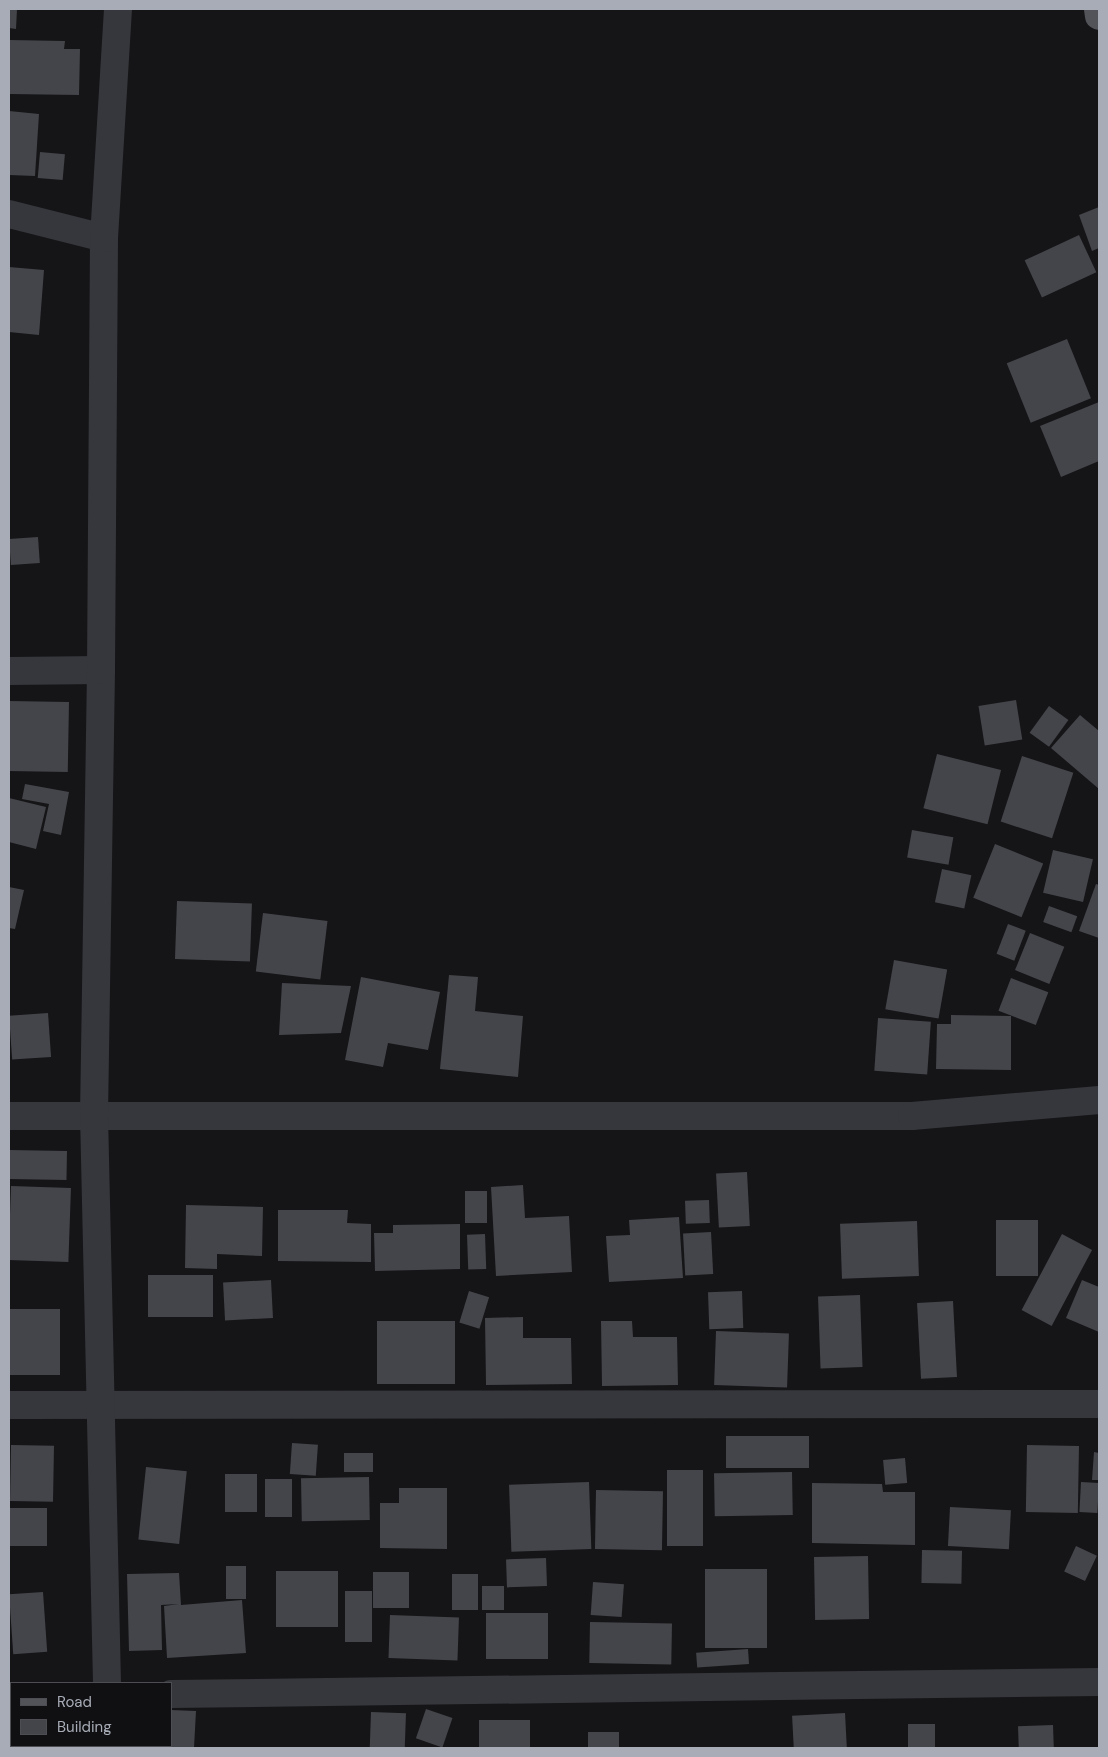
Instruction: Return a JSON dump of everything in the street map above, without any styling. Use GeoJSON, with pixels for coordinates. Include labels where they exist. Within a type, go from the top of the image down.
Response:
{"type":"FeatureCollection","features":[{"type":"Feature","properties":{"kind":"main road"},"geometry":{"type":"LineString","coordinates":[[1098,9],[1099,16]]}},
{"type":"Feature","properties":{"kind":"street"},"geometry":{"type":"LineString","coordinates":[[107,1682],[94,1116],[102,670],[104,238],[118,9]]}},
{"type":"Feature","properties":{"kind":"street"},"geometry":{"type":"LineString","coordinates":[[9,214],[104,238]]}},
{"type":"Feature","properties":{"kind":"street"},"geometry":{"type":"LineString","coordinates":[[9,671],[102,670]]}},
{"type":"Feature","properties":{"kind":"street"},"geometry":{"type":"LineString","coordinates":[[9,1116],[912,1116],[1099,1100]]}},
{"type":"Feature","properties":{"kind":"street"},"geometry":{"type":"LineString","coordinates":[[9,1405],[1099,1404]]}},
{"type":"Feature","properties":{"kind":"street"},"geometry":{"type":"LineString","coordinates":[[172,1694],[1099,1682]]}},
{"type":"Feature","properties":{"kind":"building"},"geometry":{"type":"Polygon","coordinates":[[[9,9],[17,9],[16,29],[9,28],[9,9]]]}},
{"type":"Feature","properties":{"kind":"building"},"geometry":{"type":"Polygon","coordinates":[[[9,40],[65,41],[64,49],[80,49],[79,95],[9,94],[9,40]]]}},
{"type":"Feature","properties":{"kind":"building"},"geometry":{"type":"Polygon","coordinates":[[[9,111],[39,114],[35,176],[9,175],[9,111]]]}},
{"type":"Feature","properties":{"kind":"building"},"geometry":{"type":"Polygon","coordinates":[[[40,152],[65,154],[63,180],[38,178],[40,152]]]}},
{"type":"Feature","properties":{"kind":"building"},"geometry":{"type":"Polygon","coordinates":[[[1099,207],[1099,248],[1092,251],[1079,215],[1099,207]]]}},
{"type":"Feature","properties":{"kind":"building"},"geometry":{"type":"Polygon","coordinates":[[[1079,235],[1096,272],[1042,298],[1025,260],[1079,235]]]}},
{"type":"Feature","properties":{"kind":"building"},"geometry":{"type":"Polygon","coordinates":[[[9,267],[44,270],[39,335],[9,332],[9,267]]]}},
{"type":"Feature","properties":{"kind":"building"},"geometry":{"type":"Polygon","coordinates":[[[1067,339],[1091,398],[1031,423],[1007,363],[1067,339]]]}},
{"type":"Feature","properties":{"kind":"building"},"geometry":{"type":"Polygon","coordinates":[[[1099,402],[1099,461],[1061,477],[1040,426],[1099,402]]]}},
{"type":"Feature","properties":{"kind":"building"},"geometry":{"type":"Polygon","coordinates":[[[38,537],[40,563],[11,565],[9,539],[38,537]]]}},
{"type":"Feature","properties":{"kind":"building"},"geometry":{"type":"Polygon","coordinates":[[[1016,700],[1022,740],[985,745],[978,706],[1016,700]]]}},
{"type":"Feature","properties":{"kind":"building"},"geometry":{"type":"Polygon","coordinates":[[[9,701],[69,702],[68,772],[9,771],[9,701]]]}},
{"type":"Feature","properties":{"kind":"building"},"geometry":{"type":"Polygon","coordinates":[[[1049,706],[1068,720],[1049,747],[1030,733],[1049,706]]]}},
{"type":"Feature","properties":{"kind":"building"},"geometry":{"type":"Polygon","coordinates":[[[1080,715],[1099,731],[1099,789],[1051,748],[1080,715]]]}},
{"type":"Feature","properties":{"kind":"building"},"geometry":{"type":"Polygon","coordinates":[[[937,754],[1001,770],[987,824],[923,808],[937,754]]]}},
{"type":"Feature","properties":{"kind":"building"},"geometry":{"type":"Polygon","coordinates":[[[1022,756],[1073,773],[1052,838],[1001,822],[1022,756]]]}},
{"type":"Feature","properties":{"kind":"building"},"geometry":{"type":"Polygon","coordinates":[[[25,784],[69,792],[61,835],[43,831],[49,804],[22,799],[25,784]]]}},
{"type":"Feature","properties":{"kind":"building"},"geometry":{"type":"Polygon","coordinates":[[[9,798],[46,807],[36,849],[9,842],[9,798]]]}},
{"type":"Feature","properties":{"kind":"building"},"geometry":{"type":"Polygon","coordinates":[[[912,830],[953,837],[948,865],[907,858],[912,830]]]}},
{"type":"Feature","properties":{"kind":"building"},"geometry":{"type":"Polygon","coordinates":[[[995,844],[1043,863],[1021,917],[973,898],[995,844]]]}},
{"type":"Feature","properties":{"kind":"building"},"geometry":{"type":"Polygon","coordinates":[[[1053,850],[1093,859],[1083,902],[1043,893],[1053,850]]]}},
{"type":"Feature","properties":{"kind":"building"},"geometry":{"type":"Polygon","coordinates":[[[942,869],[971,875],[964,908],[935,902],[942,869]]]}},
{"type":"Feature","properties":{"kind":"building"},"geometry":{"type":"Polygon","coordinates":[[[1096,884],[1099,885],[1099,938],[1079,931],[1096,884]]]}},
{"type":"Feature","properties":{"kind":"building"},"geometry":{"type":"Polygon","coordinates":[[[9,887],[24,890],[15,929],[9,928],[9,887]]]}},
{"type":"Feature","properties":{"kind":"building"},"geometry":{"type":"Polygon","coordinates":[[[177,901],[252,904],[250,962],[175,959],[177,901]]]}},
{"type":"Feature","properties":{"kind":"building"},"geometry":{"type":"Polygon","coordinates":[[[1049,906],[1077,916],[1071,932],[1043,922],[1049,906]]]}},
{"type":"Feature","properties":{"kind":"building"},"geometry":{"type":"Polygon","coordinates":[[[263,913],[328,921],[320,979],[256,972],[263,913]]]}},
{"type":"Feature","properties":{"kind":"building"},"geometry":{"type":"Polygon","coordinates":[[[1008,924],[1026,931],[1014,961],[997,954],[1008,924]]]}},
{"type":"Feature","properties":{"kind":"building"},"geometry":{"type":"Polygon","coordinates":[[[1030,933],[1064,947],[1049,984],[1015,970],[1030,933]]]}},
{"type":"Feature","properties":{"kind":"building"},"geometry":{"type":"Polygon","coordinates":[[[894,960],[947,969],[938,1019],[885,1009],[894,960]]]}},
{"type":"Feature","properties":{"kind":"building"},"geometry":{"type":"Polygon","coordinates":[[[449,975],[478,977],[475,1011],[523,1016],[518,1077],[440,1069],[449,975]]]}},
{"type":"Feature","properties":{"kind":"building"},"geometry":{"type":"Polygon","coordinates":[[[361,977],[440,992],[428,1050],[388,1043],[383,1067],[345,1060],[361,977]]]}},
{"type":"Feature","properties":{"kind":"building"},"geometry":{"type":"Polygon","coordinates":[[[1011,978],[1048,992],[1036,1025],[998,1011],[1011,978]]]}},
{"type":"Feature","properties":{"kind":"building"},"geometry":{"type":"Polygon","coordinates":[[[282,983],[351,986],[341,1033],[279,1035],[282,983]]]}},
{"type":"Feature","properties":{"kind":"building"},"geometry":{"type":"Polygon","coordinates":[[[48,1013],[51,1057],[12,1060],[9,1016],[48,1013]]]}},
{"type":"Feature","properties":{"kind":"building"},"geometry":{"type":"Polygon","coordinates":[[[951,1015],[1011,1016],[1011,1070],[936,1069],[937,1024],[951,1024],[951,1015]]]}},
{"type":"Feature","properties":{"kind":"building"},"geometry":{"type":"Polygon","coordinates":[[[878,1018],[931,1022],[927,1075],[874,1071],[878,1018]]]}},
{"type":"Feature","properties":{"kind":"building"},"geometry":{"type":"Polygon","coordinates":[[[9,1150],[67,1151],[66,1180],[9,1179],[9,1150]]]}},
{"type":"Feature","properties":{"kind":"building"},"geometry":{"type":"Polygon","coordinates":[[[747,1172],[750,1226],[719,1228],[716,1174],[747,1172]]]}},
{"type":"Feature","properties":{"kind":"building"},"geometry":{"type":"Polygon","coordinates":[[[523,1185],[525,1218],[569,1216],[572,1272],[496,1276],[491,1187],[523,1185]]]}},
{"type":"Feature","properties":{"kind":"building"},"geometry":{"type":"Polygon","coordinates":[[[11,1186],[71,1188],[68,1262],[9,1260],[11,1186]]]}},
{"type":"Feature","properties":{"kind":"building"},"geometry":{"type":"Polygon","coordinates":[[[465,1191],[487,1191],[487,1223],[465,1223],[465,1191]]]}},
{"type":"Feature","properties":{"kind":"building"},"geometry":{"type":"Polygon","coordinates":[[[709,1200],[710,1223],[686,1224],[685,1201],[709,1200]]]}},
{"type":"Feature","properties":{"kind":"building"},"geometry":{"type":"Polygon","coordinates":[[[186,1205],[263,1207],[262,1256],[217,1254],[217,1269],[185,1268],[186,1205]]]}},
{"type":"Feature","properties":{"kind":"building"},"geometry":{"type":"Polygon","coordinates":[[[278,1210],[348,1210],[347,1223],[371,1224],[371,1262],[278,1261],[278,1210]]]}},
{"type":"Feature","properties":{"kind":"building"},"geometry":{"type":"Polygon","coordinates":[[[679,1217],[683,1278],[609,1282],[606,1236],[630,1235],[629,1220],[679,1217]]]}},
{"type":"Feature","properties":{"kind":"building"},"geometry":{"type":"Polygon","coordinates":[[[996,1220],[1038,1220],[1038,1276],[996,1276],[996,1220]]]}},
{"type":"Feature","properties":{"kind":"building"},"geometry":{"type":"Polygon","coordinates":[[[917,1221],[919,1276],[842,1279],[840,1224],[917,1221]]]}},
{"type":"Feature","properties":{"kind":"building"},"geometry":{"type":"Polygon","coordinates":[[[460,1224],[460,1269],[375,1271],[374,1233],[393,1233],[393,1225],[460,1224]]]}},
{"type":"Feature","properties":{"kind":"building"},"geometry":{"type":"Polygon","coordinates":[[[711,1232],[713,1274],[685,1275],[683,1233],[711,1232]]]}},
{"type":"Feature","properties":{"kind":"building"},"geometry":{"type":"Polygon","coordinates":[[[485,1234],[486,1269],[468,1270],[467,1235],[485,1234]]]}},
{"type":"Feature","properties":{"kind":"building"},"geometry":{"type":"Polygon","coordinates":[[[1062,1234],[1092,1250],[1052,1326],[1022,1310],[1062,1234]]]}},
{"type":"Feature","properties":{"kind":"building"},"geometry":{"type":"Polygon","coordinates":[[[148,1275],[213,1275],[213,1317],[148,1317],[148,1275]]]}},
{"type":"Feature","properties":{"kind":"building"},"geometry":{"type":"Polygon","coordinates":[[[271,1280],[273,1318],[225,1320],[223,1283],[271,1280]]]}},
{"type":"Feature","properties":{"kind":"building"},"geometry":{"type":"Polygon","coordinates":[[[1082,1280],[1099,1287],[1099,1332],[1066,1318],[1082,1280]]]}},
{"type":"Feature","properties":{"kind":"building"},"geometry":{"type":"Polygon","coordinates":[[[469,1291],[489,1297],[479,1329],[459,1323],[469,1291]]]}},
{"type":"Feature","properties":{"kind":"building"},"geometry":{"type":"Polygon","coordinates":[[[742,1291],[743,1328],[709,1329],[708,1292],[742,1291]]]}},
{"type":"Feature","properties":{"kind":"building"},"geometry":{"type":"Polygon","coordinates":[[[860,1295],[863,1367],[821,1368],[818,1296],[860,1295]]]}},
{"type":"Feature","properties":{"kind":"building"},"geometry":{"type":"Polygon","coordinates":[[[953,1301],[957,1377],[921,1379],[917,1303],[953,1301]]]}},
{"type":"Feature","properties":{"kind":"building"},"geometry":{"type":"Polygon","coordinates":[[[9,1309],[60,1309],[60,1375],[9,1375],[9,1309]]]}},
{"type":"Feature","properties":{"kind":"building"},"geometry":{"type":"Polygon","coordinates":[[[523,1317],[523,1338],[571,1338],[572,1384],[486,1385],[485,1318],[523,1317]]]}},
{"type":"Feature","properties":{"kind":"building"},"geometry":{"type":"Polygon","coordinates":[[[377,1321],[455,1321],[455,1384],[377,1384],[377,1321]]]}},
{"type":"Feature","properties":{"kind":"building"},"geometry":{"type":"Polygon","coordinates":[[[601,1321],[632,1321],[633,1337],[677,1337],[678,1385],[602,1386],[601,1321]]]}},
{"type":"Feature","properties":{"kind":"building"},"geometry":{"type":"Polygon","coordinates":[[[716,1331],[789,1334],[787,1388],[714,1385],[716,1331]]]}},
{"type":"Feature","properties":{"kind":"building"},"geometry":{"type":"Polygon","coordinates":[[[726,1436],[809,1436],[809,1468],[726,1468],[726,1436]]]}},
{"type":"Feature","properties":{"kind":"building"},"geometry":{"type":"Polygon","coordinates":[[[292,1443],[318,1445],[316,1476],[290,1474],[292,1443]]]}},
{"type":"Feature","properties":{"kind":"building"},"geometry":{"type":"Polygon","coordinates":[[[11,1445],[54,1446],[53,1502],[10,1501],[11,1445]]]}},
{"type":"Feature","properties":{"kind":"building"},"geometry":{"type":"Polygon","coordinates":[[[1027,1445],[1079,1446],[1078,1513],[1026,1512],[1027,1445]]]}},
{"type":"Feature","properties":{"kind":"building"},"geometry":{"type":"Polygon","coordinates":[[[1094,1452],[1099,1453],[1099,1480],[1092,1480],[1094,1452]]]}},
{"type":"Feature","properties":{"kind":"building"},"geometry":{"type":"Polygon","coordinates":[[[344,1453],[373,1453],[373,1472],[344,1472],[344,1453]]]}},
{"type":"Feature","properties":{"kind":"building"},"geometry":{"type":"Polygon","coordinates":[[[905,1458],[907,1483],[885,1485],[883,1460],[905,1458]]]}},
{"type":"Feature","properties":{"kind":"building"},"geometry":{"type":"Polygon","coordinates":[[[146,1467],[187,1471],[179,1544],[138,1540],[146,1467]]]}},
{"type":"Feature","properties":{"kind":"building"},"geometry":{"type":"Polygon","coordinates":[[[667,1470],[703,1470],[703,1546],[667,1546],[667,1470]]]}},
{"type":"Feature","properties":{"kind":"building"},"geometry":{"type":"Polygon","coordinates":[[[792,1472],[793,1515],[715,1516],[714,1473],[792,1472]]]}},
{"type":"Feature","properties":{"kind":"building"},"geometry":{"type":"Polygon","coordinates":[[[225,1474],[257,1474],[257,1512],[225,1512],[225,1474]]]}},
{"type":"Feature","properties":{"kind":"building"},"geometry":{"type":"Polygon","coordinates":[[[369,1477],[370,1520],[302,1521],[301,1478],[369,1477]]]}},
{"type":"Feature","properties":{"kind":"building"},"geometry":{"type":"Polygon","coordinates":[[[265,1479],[292,1479],[292,1517],[265,1517],[265,1479]]]}},
{"type":"Feature","properties":{"kind":"building"},"geometry":{"type":"Polygon","coordinates":[[[589,1482],[591,1549],[511,1552],[509,1485],[589,1482]]]}},
{"type":"Feature","properties":{"kind":"building"},"geometry":{"type":"Polygon","coordinates":[[[1081,1482],[1099,1483],[1097,1513],[1079,1512],[1081,1482]]]}},
{"type":"Feature","properties":{"kind":"building"},"geometry":{"type":"Polygon","coordinates":[[[812,1483],[882,1484],[883,1492],[915,1492],[915,1545],[812,1543],[812,1483]]]}},
{"type":"Feature","properties":{"kind":"building"},"geometry":{"type":"Polygon","coordinates":[[[399,1488],[447,1488],[447,1549],[380,1548],[380,1503],[399,1503],[399,1488]]]}},
{"type":"Feature","properties":{"kind":"building"},"geometry":{"type":"Polygon","coordinates":[[[596,1490],[663,1491],[662,1550],[595,1549],[596,1490]]]}},
{"type":"Feature","properties":{"kind":"building"},"geometry":{"type":"Polygon","coordinates":[[[950,1507],[1011,1510],[1009,1549],[948,1546],[950,1507]]]}},
{"type":"Feature","properties":{"kind":"building"},"geometry":{"type":"Polygon","coordinates":[[[9,1508],[47,1508],[47,1546],[9,1546],[9,1508]]]}},
{"type":"Feature","properties":{"kind":"building"},"geometry":{"type":"Polygon","coordinates":[[[1076,1546],[1097,1556],[1085,1581],[1064,1571],[1076,1546]]]}},
{"type":"Feature","properties":{"kind":"building"},"geometry":{"type":"Polygon","coordinates":[[[922,1550],[962,1551],[961,1584],[921,1583],[922,1550]]]}},
{"type":"Feature","properties":{"kind":"building"},"geometry":{"type":"Polygon","coordinates":[[[868,1556],[869,1619],[815,1620],[814,1557],[868,1556]]]}},
{"type":"Feature","properties":{"kind":"building"},"geometry":{"type":"Polygon","coordinates":[[[546,1558],[547,1586],[507,1587],[506,1559],[546,1558]]]}},
{"type":"Feature","properties":{"kind":"building"},"geometry":{"type":"Polygon","coordinates":[[[226,1566],[246,1566],[246,1599],[226,1599],[226,1566]]]}},
{"type":"Feature","properties":{"kind":"building"},"geometry":{"type":"Polygon","coordinates":[[[705,1569],[767,1569],[767,1648],[705,1648],[705,1569]]]}},
{"type":"Feature","properties":{"kind":"building"},"geometry":{"type":"Polygon","coordinates":[[[276,1571],[338,1571],[338,1627],[276,1627],[276,1571]]]}},
{"type":"Feature","properties":{"kind":"building"},"geometry":{"type":"Polygon","coordinates":[[[373,1572],[409,1572],[409,1608],[373,1608],[373,1572]]]}},
{"type":"Feature","properties":{"kind":"building"},"geometry":{"type":"Polygon","coordinates":[[[179,1573],[181,1605],[242,1600],[246,1653],[167,1658],[164,1606],[179,1604],[161,1605],[162,1650],[129,1651],[127,1574],[179,1573]]]}},
{"type":"Feature","properties":{"kind":"building"},"geometry":{"type":"Polygon","coordinates":[[[452,1574],[478,1574],[478,1610],[452,1610],[452,1574]]]}},
{"type":"Feature","properties":{"kind":"building"},"geometry":{"type":"Polygon","coordinates":[[[593,1582],[624,1584],[622,1617],[591,1615],[593,1582]]]}},
{"type":"Feature","properties":{"kind":"building"},"geometry":{"type":"Polygon","coordinates":[[[482,1586],[504,1586],[504,1610],[482,1610],[482,1586]]]}},
{"type":"Feature","properties":{"kind":"building"},"geometry":{"type":"Polygon","coordinates":[[[345,1591],[372,1591],[372,1642],[345,1642],[345,1591]]]}},
{"type":"Feature","properties":{"kind":"building"},"geometry":{"type":"Polygon","coordinates":[[[43,1592],[47,1652],[13,1654],[9,1594],[43,1592]]]}},
{"type":"Feature","properties":{"kind":"building"},"geometry":{"type":"Polygon","coordinates":[[[486,1613],[548,1613],[548,1659],[486,1659],[486,1613]]]}},
{"type":"Feature","properties":{"kind":"building"},"geometry":{"type":"Polygon","coordinates":[[[390,1615],[459,1617],[457,1660],[388,1658],[390,1615]]]}},
{"type":"Feature","properties":{"kind":"building"},"geometry":{"type":"Polygon","coordinates":[[[590,1622],[672,1623],[671,1664],[589,1663],[590,1622]]]}},
{"type":"Feature","properties":{"kind":"building"},"geometry":{"type":"Polygon","coordinates":[[[748,1649],[749,1664],[697,1668],[696,1653],[748,1649]]]}},
{"type":"Feature","properties":{"kind":"building"},"geometry":{"type":"Polygon","coordinates":[[[426,1709],[452,1718],[442,1747],[416,1738],[426,1709]]]}},
{"type":"Feature","properties":{"kind":"building"},"geometry":{"type":"Polygon","coordinates":[[[172,1710],[196,1711],[194,1748],[121,1748],[172,1747],[172,1710]]]}},
{"type":"Feature","properties":{"kind":"building"},"geometry":{"type":"Polygon","coordinates":[[[371,1712],[406,1713],[405,1748],[370,1748],[371,1712]]]}},
{"type":"Feature","properties":{"kind":"building"},"geometry":{"type":"Polygon","coordinates":[[[845,1713],[847,1748],[794,1748],[792,1716],[845,1713]]]}},
{"type":"Feature","properties":{"kind":"building"},"geometry":{"type":"Polygon","coordinates":[[[479,1720],[530,1720],[530,1748],[479,1748],[479,1720]]]}},
{"type":"Feature","properties":{"kind":"building"},"geometry":{"type":"Polygon","coordinates":[[[908,1724],[935,1724],[935,1748],[908,1748],[908,1724]]]}},
{"type":"Feature","properties":{"kind":"building"},"geometry":{"type":"Polygon","coordinates":[[[1053,1725],[1054,1748],[1019,1748],[1018,1726],[1053,1725]]]}},
{"type":"Feature","properties":{"kind":"building"},"geometry":{"type":"Polygon","coordinates":[[[588,1732],[619,1732],[619,1748],[588,1748],[588,1732]]]}},
{"type":"Feature","properties":{"kind":"building"},"geometry":{"type":"Polygon","coordinates":[[[12,1747],[60,1747],[60,1748],[12,1747]]]}}]}
